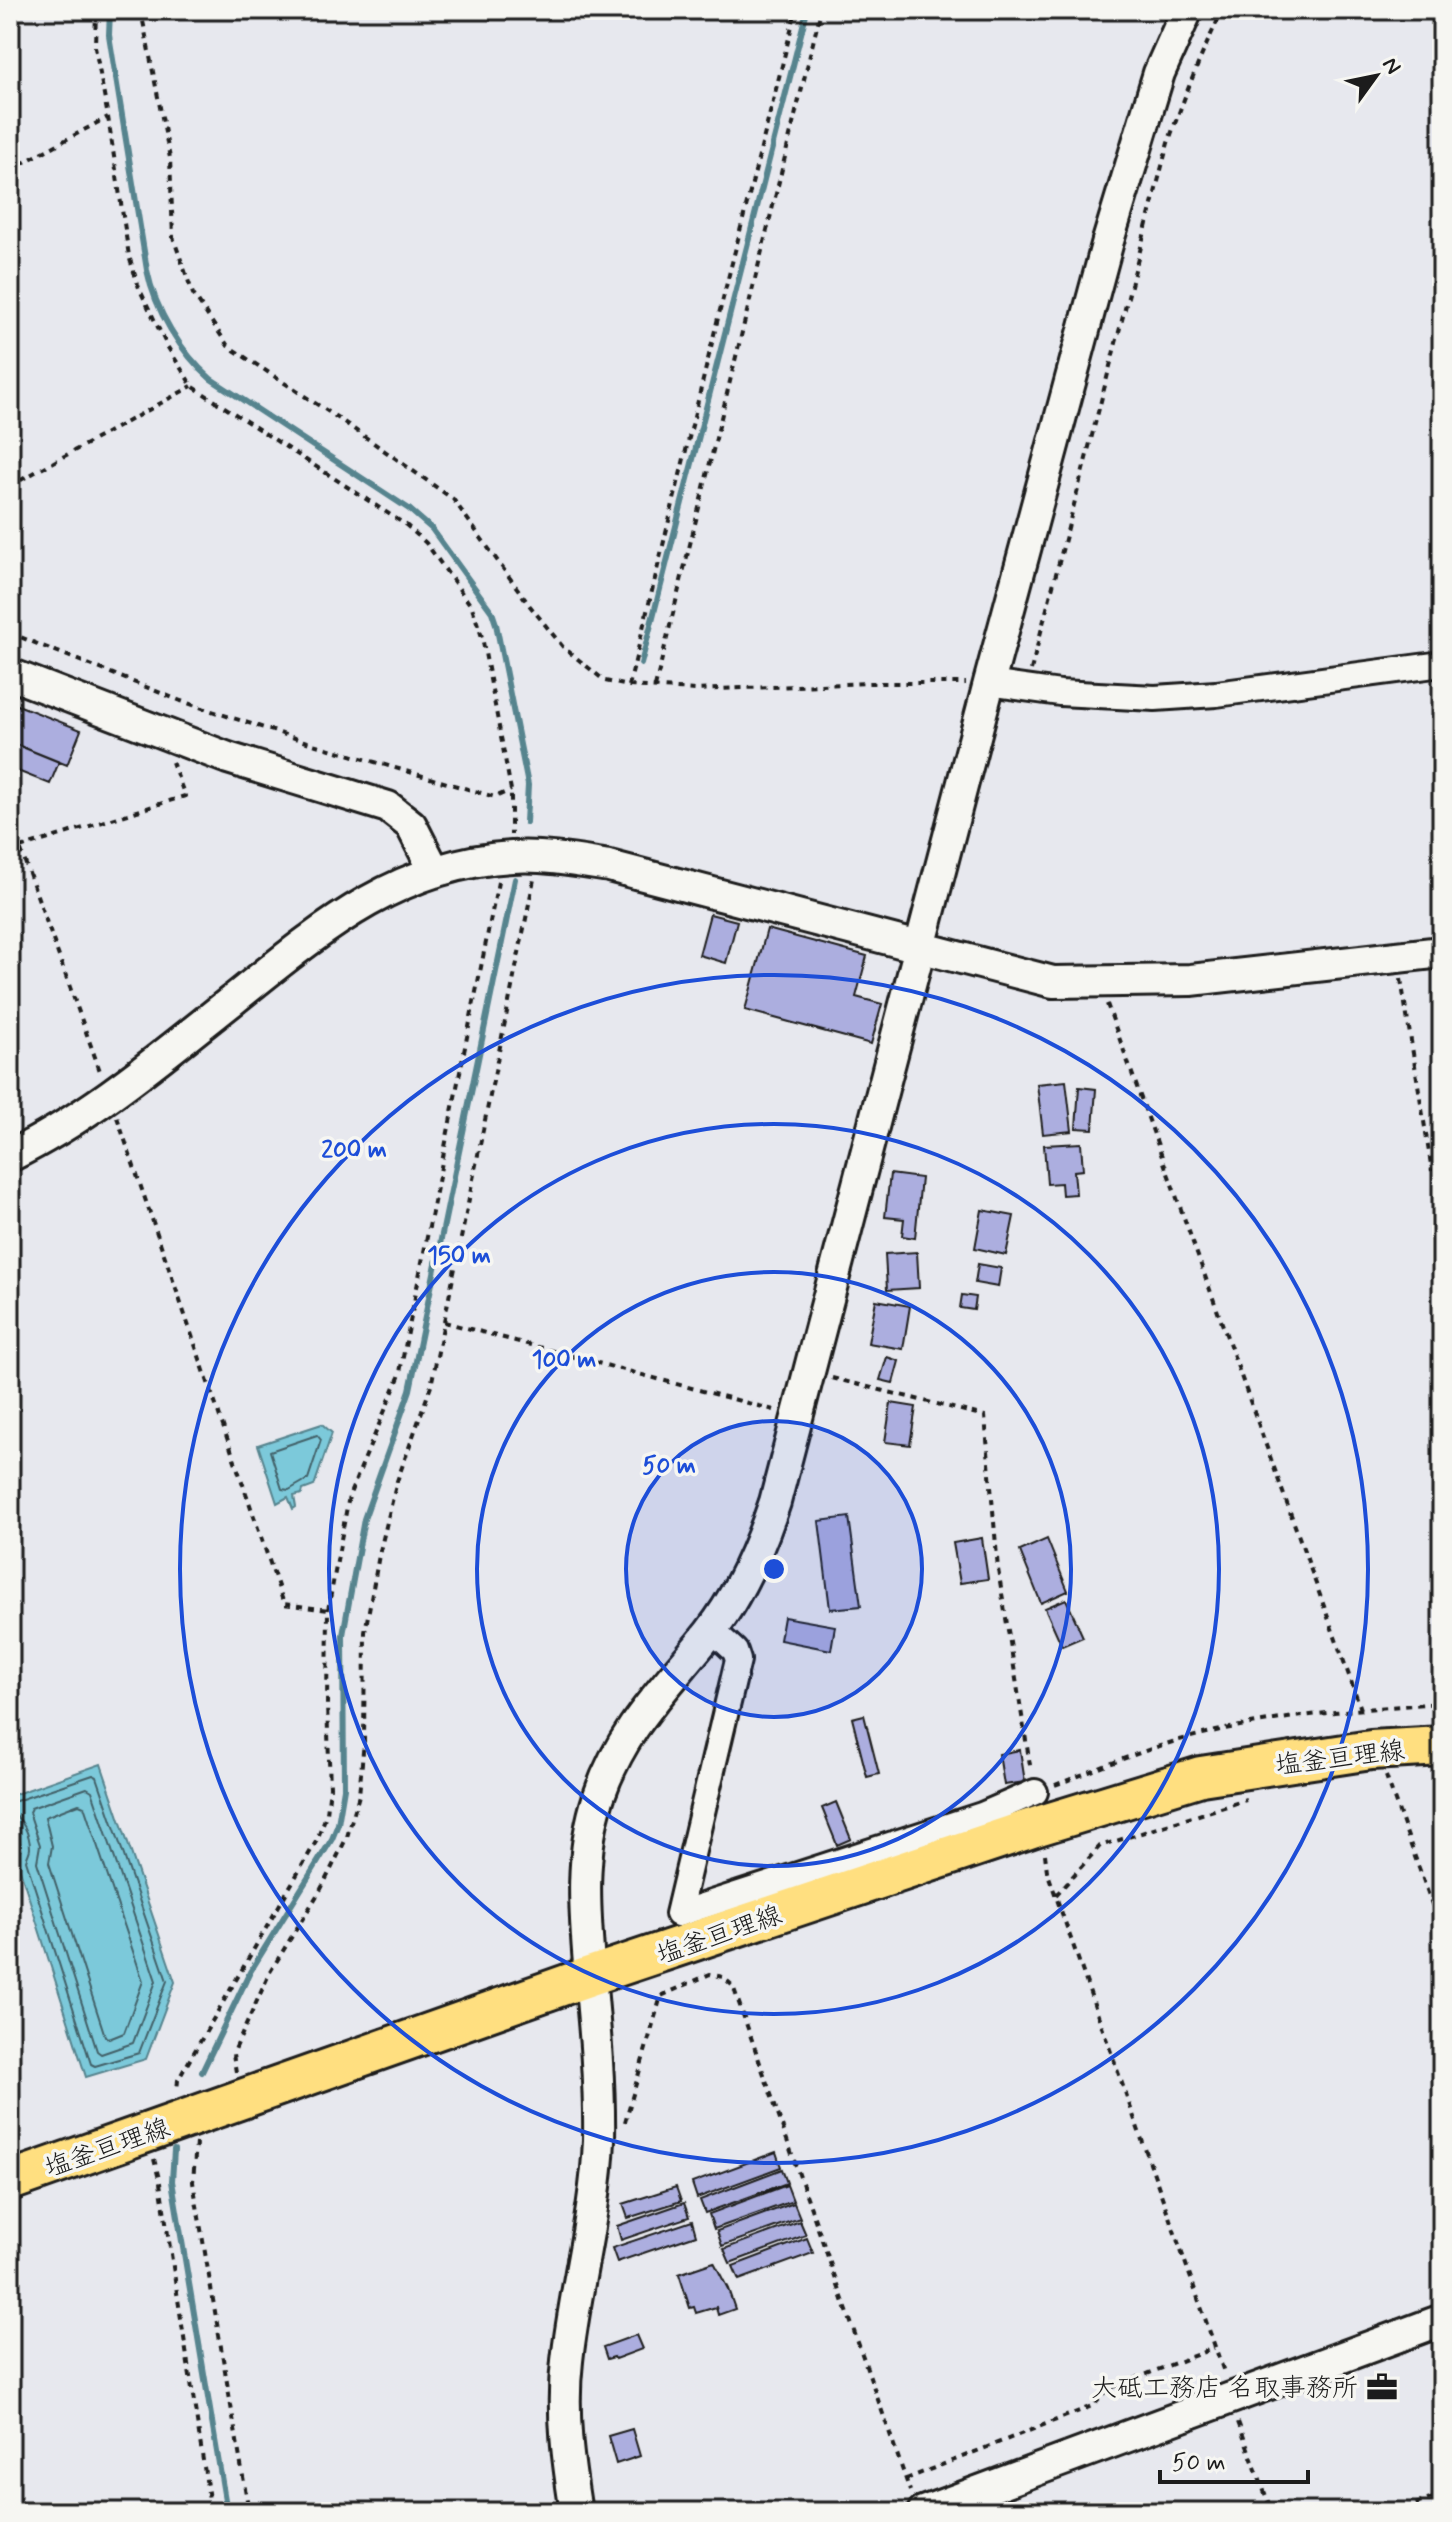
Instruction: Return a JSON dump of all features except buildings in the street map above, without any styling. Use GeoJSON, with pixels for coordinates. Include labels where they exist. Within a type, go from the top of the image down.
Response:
{"type":"FeatureCollection","features":[{"type":"Feature","properties":{"kind":"main road","name":"塩釜亘理線"},"geometry":{"type":"LineString","coordinates":[[10,2181],[590,1976],[1041,1825],[1201,1776],[1371,1750],[1442,1746]]}},
{"type":"Feature","properties":{"kind":"street"},"geometry":{"type":"LineString","coordinates":[[576,2512],[565,2421],[566,2364],[593,2199],[599,2139],[585,1893],[587,1846],[599,1796],[620,1747],[652,1700],[712,1630],[741,1582],[768,1524],[989,683],[1136,145],[1159,73],[1187,10]]}},
{"type":"Feature","properties":{"kind":"street"},"geometry":{"type":"LineString","coordinates":[[989,683],[1060,693],[1155,698],[1216,694],[1442,664]]}},
{"type":"Feature","properties":{"kind":"street"},"geometry":{"type":"LineString","coordinates":[[10,674],[228,758],[388,807],[411,825],[435,872]]}},
{"type":"Feature","properties":{"kind":"street"},"geometry":{"type":"LineString","coordinates":[[10,1156],[109,1095],[330,925],[377,895],[435,872],[515,858],[609,866],[1053,982],[1191,980],[1442,952]]}},
{"type":"Feature","properties":{"kind":"street"},"geometry":{"type":"LineString","coordinates":[[712,1630],[735,1651],[738,1660],[678,1914],[982,1815],[1035,1792]]}},
{"type":"Feature","properties":{"kind":"street"},"geometry":{"type":"LineString","coordinates":[[918,2507],[1442,2320]]}},
{"type":"Feature","properties":{"kind":"path"},"geometry":{"type":"LineString","coordinates":[[96,10],[95,47],[129,256],[139,288],[162,337],[192,386],[406,525],[426,543],[472,607],[482,637],[511,790],[515,858],[444,1322],[431,1386],[394,1496],[365,1632],[364,1741],[359,1795],[347,1837],[321,1889],[270,1972],[233,2054],[241,2100]]}},
{"type":"Feature","properties":{"kind":"path"},"geometry":{"type":"LineString","coordinates":[[144,10],[142,16],[170,158],[173,237],[193,294],[228,346],[453,499],[563,647],[605,681],[629,686],[695,690],[871,683],[989,683]]}},
{"type":"Feature","properties":{"kind":"path"},"geometry":{"type":"LineString","coordinates":[[629,686],[796,10]]}},
{"type":"Feature","properties":{"kind":"path"},"geometry":{"type":"LineString","coordinates":[[655,687],[821,10]]}},
{"type":"Feature","properties":{"kind":"path"},"geometry":{"type":"LineString","coordinates":[[1026,688],[1168,143],[1198,63],[1223,10]]}},
{"type":"Feature","properties":{"kind":"path"},"geometry":{"type":"LineString","coordinates":[[10,170],[108,117]]}},
{"type":"Feature","properties":{"kind":"path"},"geometry":{"type":"LineString","coordinates":[[10,486],[192,386]]}},
{"type":"Feature","properties":{"kind":"path"},"geometry":{"type":"LineString","coordinates":[[10,633],[181,701],[313,744],[495,797],[511,790]]}},
{"type":"Feature","properties":{"kind":"path"},"geometry":{"type":"LineString","coordinates":[[10,851],[185,796],[161,733]]}},
{"type":"Feature","properties":{"kind":"path"},"geometry":{"type":"LineString","coordinates":[[20,848],[109,1095],[284,1604],[328,1610]]}},
{"type":"Feature","properties":{"kind":"path"},"geometry":{"type":"LineString","coordinates":[[211,2512],[160,2183],[178,2080],[317,1840],[327,1813],[330,1787],[328,1610],[349,1496],[399,1377],[499,888],[515,858]]}},
{"type":"Feature","properties":{"kind":"path"},"geometry":{"type":"LineString","coordinates":[[1397,957],[1432,1171]]}},
{"type":"Feature","properties":{"kind":"path"},"geometry":{"type":"LineString","coordinates":[[1099,983],[1361,1709]]}},
{"type":"Feature","properties":{"kind":"path"},"geometry":{"type":"LineString","coordinates":[[444,1322],[796,1416]]}},
{"type":"Feature","properties":{"kind":"path"},"geometry":{"type":"LineString","coordinates":[[1035,1792],[1176,1741],[1266,1722],[1361,1709],[1442,1703]]}},
{"type":"Feature","properties":{"kind":"path"},"geometry":{"type":"LineString","coordinates":[[1399,1776],[1383,1776],[1442,1932]]}},
{"type":"Feature","properties":{"kind":"path"},"geometry":{"type":"LineString","coordinates":[[1056,1895],[1100,1846],[1251,1798]]}},
{"type":"Feature","properties":{"kind":"path"},"geometry":{"type":"LineString","coordinates":[[599,2139],[622,2131],[661,1996],[710,1974],[723,1977],[733,1986],[918,2507]]}},
{"type":"Feature","properties":{"kind":"path"},"geometry":{"type":"LineString","coordinates":[[172,2124],[197,2144],[193,2182],[249,2512]]}},
{"type":"Feature","properties":{"kind":"path"},"geometry":{"type":"LineString","coordinates":[[906,2479],[1092,2406],[1108,2389],[1214,2348]]}},
{"type":"Feature","properties":{"kind":"path"},"geometry":{"type":"LineString","coordinates":[[1229,2397],[1272,2512]]}},
{"type":"Feature","properties":{"kind":"path"},"geometry":{"type":"LineString","coordinates":[[1393,2512],[1442,2495]]}},
{"type":"Feature","properties":{"kind":"water"},"geometry":{"type":"Polygon","coordinates":[[[322,1424],[332,1433],[314,1486],[294,1496],[296,1507],[293,1509],[288,1497],[277,1503],[258,1445],[322,1424]]]}},
{"type":"Feature","properties":{"kind":"water"},"geometry":{"type":"Polygon","coordinates":[[[101,1764],[175,1982],[146,2059],[86,2077],[15,1854],[22,1849],[10,1812],[10,1796],[101,1764]]]}},
{"type":"Feature","properties":{"kind":"waterway"},"geometry":{"type":"LineString","coordinates":[[110,10],[109,35],[147,270],[163,315],[189,357],[211,379],[409,509],[432,529],[492,612],[528,785],[526,822]]}},
{"type":"Feature","properties":{"kind":"waterway"},"geometry":{"type":"LineString","coordinates":[[641,664],[807,10]]}},
{"type":"Feature","properties":{"kind":"waterway"},"geometry":{"type":"LineString","coordinates":[[202,2072],[250,1972],[332,1839],[338,1824],[344,1788],[343,1635],[364,1519],[410,1390],[515,879]]}},
{"type":"Feature","properties":{"kind":"waterway"},"geometry":{"type":"LineString","coordinates":[[174,2150],[172,2181],[227,2512]]}},
{"type":"Feature","properties":{"kind":"place","name":"大砥工務店 名取事務所"},"geometry":{"type":"Point","coordinates":[1382,2387]}}]}
